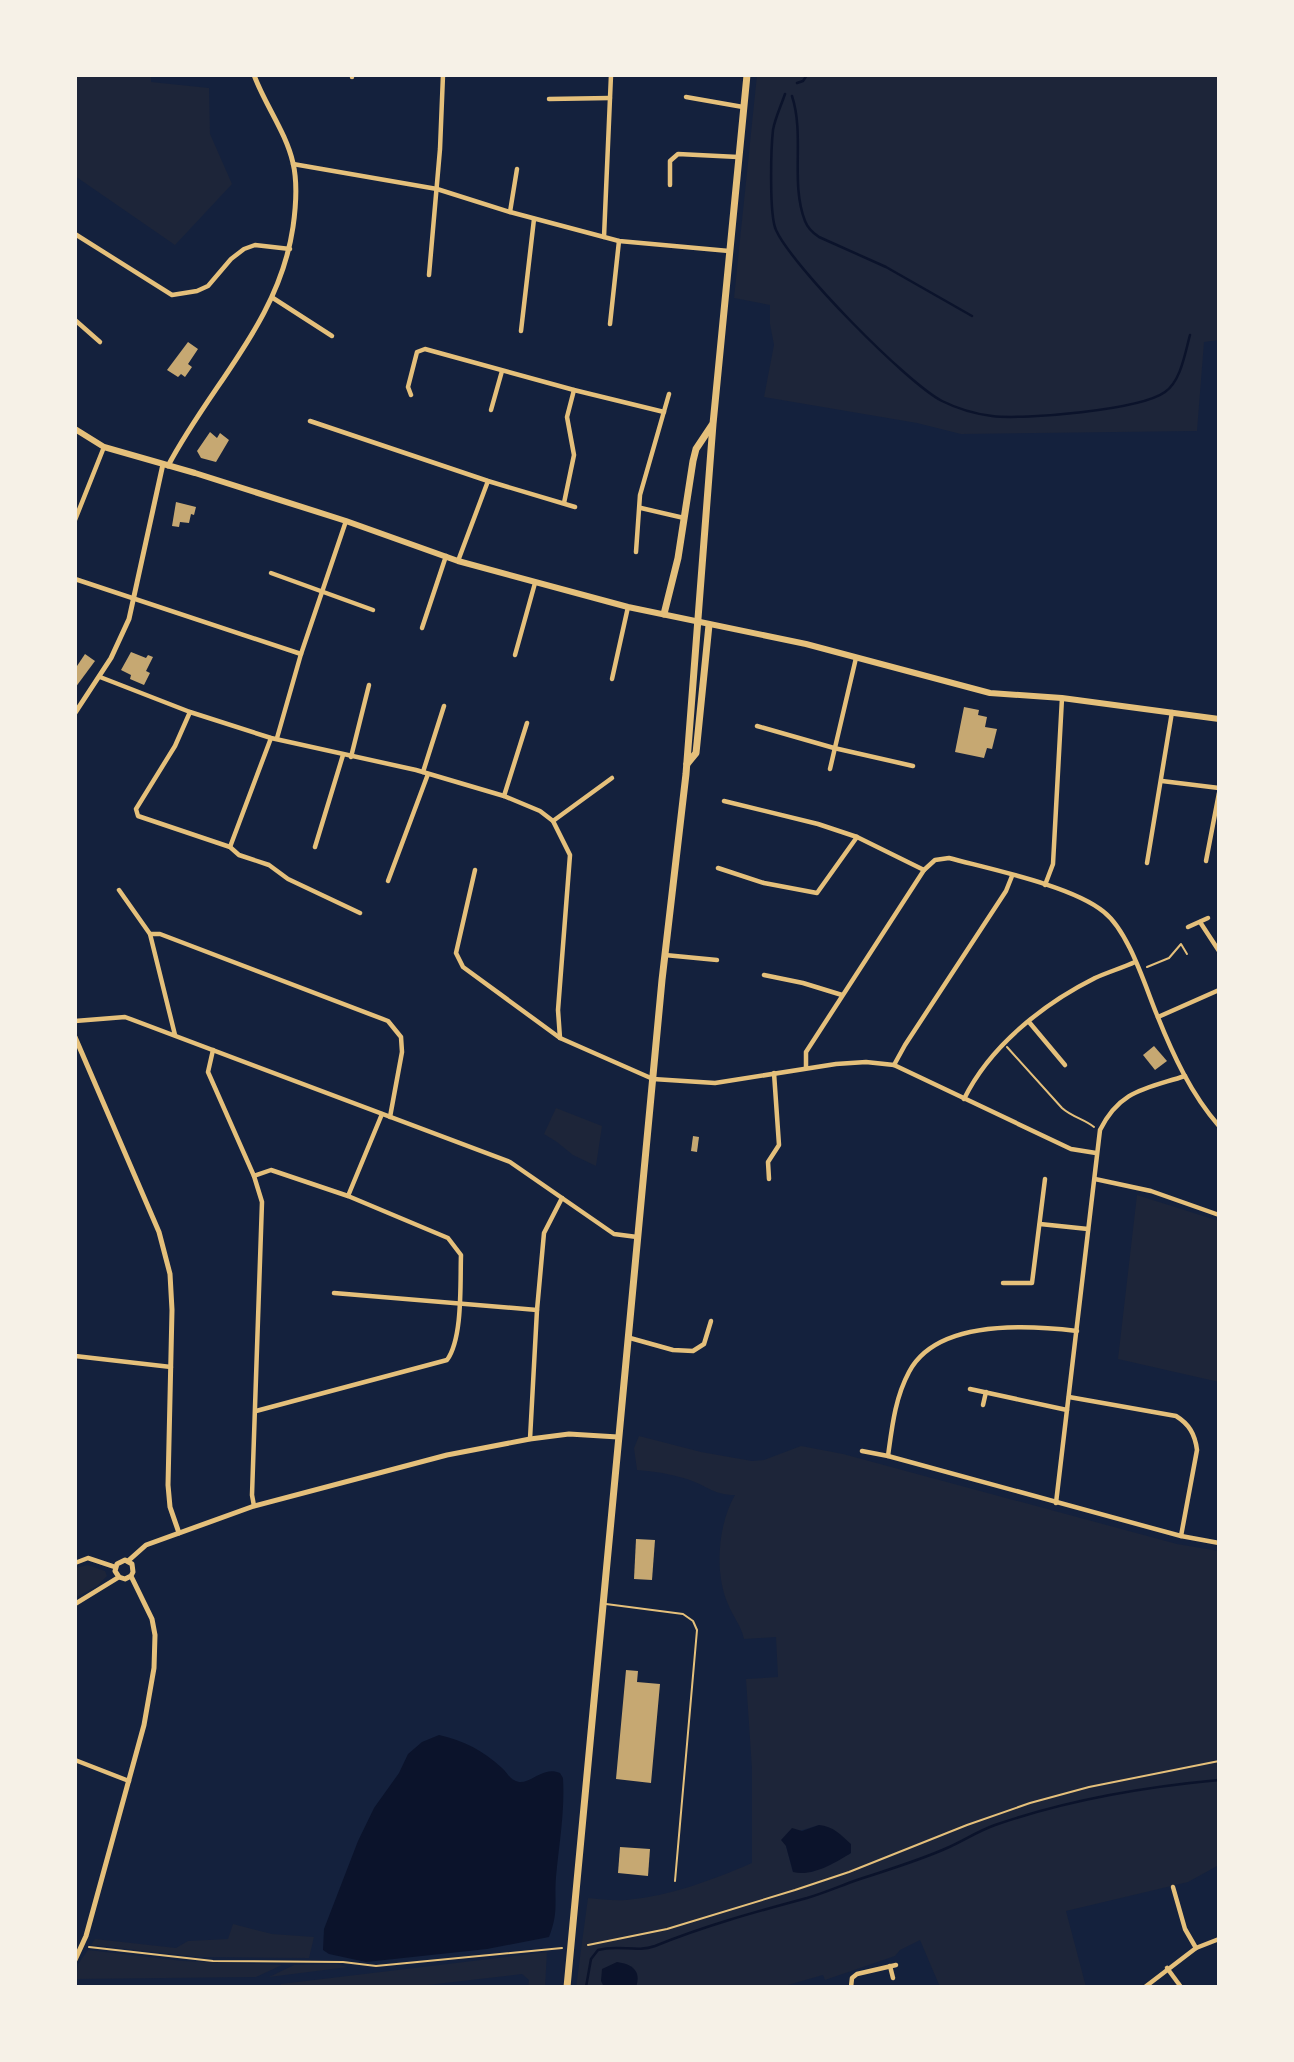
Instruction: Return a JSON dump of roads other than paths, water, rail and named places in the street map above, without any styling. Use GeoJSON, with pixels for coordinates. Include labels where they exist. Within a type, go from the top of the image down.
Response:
{"type":"FeatureCollection","features":[{"type":"Feature","properties":{"kind":"highway"},"geometry":{"type":"LineString","coordinates":[[567,1987],[665,955],[687,764],[713,424],[747,75]]}},
{"type":"Feature","properties":{"kind":"highway"},"geometry":{"type":"LineString","coordinates":[[664,614],[678,558],[696,449],[713,424]]}},
{"type":"Feature","properties":{"kind":"highway"},"geometry":{"type":"LineString","coordinates":[[687,764],[696,753],[707,624]]}},
{"type":"Feature","properties":{"kind":"main road"},"geometry":{"type":"LineString","coordinates":[[75,429],[104,447],[346,521],[458,561],[628,607],[856,657],[989,693],[1062,698],[1219,719]]}},
{"type":"Feature","properties":{"kind":"street"},"geometry":{"type":"LineString","coordinates":[[75,713],[100,677],[120,639],[134,598],[165,465],[224,381],[273,298],[290,249],[296,209],[293,164],[254,75]]}},
{"type":"Feature","properties":{"kind":"street"},"geometry":{"type":"LineString","coordinates":[[429,275],[443,75]]}},
{"type":"Feature","properties":{"kind":"street"},"geometry":{"type":"LineString","coordinates":[[604,237],[611,75]]}},
{"type":"Feature","properties":{"kind":"street"},"geometry":{"type":"LineString","coordinates":[[686,97],[743,107]]}},
{"type":"Feature","properties":{"kind":"street"},"geometry":{"type":"LineString","coordinates":[[549,99],[610,98]]}},
{"type":"Feature","properties":{"kind":"street"},"geometry":{"type":"LineString","coordinates":[[670,185],[670,161],[678,154],[738,157]]}},
{"type":"Feature","properties":{"kind":"street"},"geometry":{"type":"LineString","coordinates":[[293,164],[437,189],[534,219],[619,241],[729,251]]}},
{"type":"Feature","properties":{"kind":"street"},"geometry":{"type":"LineString","coordinates":[[510,212],[517,169]]}},
{"type":"Feature","properties":{"kind":"street"},"geometry":{"type":"LineString","coordinates":[[521,331],[534,219]]}},
{"type":"Feature","properties":{"kind":"street"},"geometry":{"type":"LineString","coordinates":[[75,234],[172,295],[197,291],[208,286],[231,259],[244,249],[255,245],[290,249]]}},
{"type":"Feature","properties":{"kind":"street"},"geometry":{"type":"LineString","coordinates":[[610,324],[619,241]]}},
{"type":"Feature","properties":{"kind":"street"},"geometry":{"type":"LineString","coordinates":[[273,298],[332,336]]}},
{"type":"Feature","properties":{"kind":"street"},"geometry":{"type":"LineString","coordinates":[[75,320],[100,342]]}},
{"type":"Feature","properties":{"kind":"street"},"geometry":{"type":"LineString","coordinates":[[411,395],[408,387],[417,352],[425,349],[664,412]]}},
{"type":"Feature","properties":{"kind":"street"},"geometry":{"type":"LineString","coordinates":[[491,410],[502,371]]}},
{"type":"Feature","properties":{"kind":"street"},"geometry":{"type":"LineString","coordinates":[[564,503],[574,455],[567,417],[573,390]]}},
{"type":"Feature","properties":{"kind":"street"},"geometry":{"type":"LineString","coordinates":[[636,552],[640,495],[669,394]]}},
{"type":"Feature","properties":{"kind":"street"},"geometry":{"type":"LineString","coordinates":[[310,421],[488,481],[575,507]]}},
{"type":"Feature","properties":{"kind":"street"},"geometry":{"type":"LineString","coordinates":[[75,520],[104,447]]}},
{"type":"Feature","properties":{"kind":"street"},"geometry":{"type":"LineString","coordinates":[[458,561],[488,481]]}},
{"type":"Feature","properties":{"kind":"street"},"geometry":{"type":"LineString","coordinates":[[640,508],[685,518]]}},
{"type":"Feature","properties":{"kind":"street"},"geometry":{"type":"LineString","coordinates":[[230,847],[274,738],[346,521]]}},
{"type":"Feature","properties":{"kind":"street"},"geometry":{"type":"LineString","coordinates":[[422,628],[447,555]]}},
{"type":"Feature","properties":{"kind":"street"},"geometry":{"type":"LineString","coordinates":[[271,573],[373,610]]}},
{"type":"Feature","properties":{"kind":"street"},"geometry":{"type":"LineString","coordinates":[[75,579],[301,654]]}},
{"type":"Feature","properties":{"kind":"street"},"geometry":{"type":"LineString","coordinates":[[514,655],[535,583]]}},
{"type":"Feature","properties":{"kind":"street"},"geometry":{"type":"LineString","coordinates":[[612,679],[628,607]]}},
{"type":"Feature","properties":{"kind":"street"},"geometry":{"type":"LineString","coordinates":[[830,769],[856,657]]}},
{"type":"Feature","properties":{"kind":"street"},"geometry":{"type":"LineString","coordinates":[[100,677],[190,712],[274,738],[426,773],[504,796],[540,811],[553,821],[570,855],[558,1010],[560,1038]]}},
{"type":"Feature","properties":{"kind":"street"},"geometry":{"type":"LineString","coordinates":[[351,757],[369,685]]}},
{"type":"Feature","properties":{"kind":"street"},"geometry":{"type":"LineString","coordinates":[[1045,885],[1053,864],[1062,698]]}},
{"type":"Feature","properties":{"kind":"street"},"geometry":{"type":"LineString","coordinates":[[388,881],[426,773],[444,706]]}},
{"type":"Feature","properties":{"kind":"street"},"geometry":{"type":"LineString","coordinates":[[190,712],[175,746],[136,808],[138,816],[230,847],[239,855],[269,865],[288,879],[360,913]]}},
{"type":"Feature","properties":{"kind":"street"},"geometry":{"type":"LineString","coordinates":[[1147,863],[1172,712]]}},
{"type":"Feature","properties":{"kind":"street"},"geometry":{"type":"LineString","coordinates":[[504,796],[527,723]]}},
{"type":"Feature","properties":{"kind":"street"},"geometry":{"type":"LineString","coordinates":[[757,726],[834,748],[913,766]]}},
{"type":"Feature","properties":{"kind":"street"},"geometry":{"type":"LineString","coordinates":[[315,847],[343,755]]}},
{"type":"Feature","properties":{"kind":"street"},"geometry":{"type":"LineString","coordinates":[[553,821],[612,778]]}},
{"type":"Feature","properties":{"kind":"street"},"geometry":{"type":"LineString","coordinates":[[1162,781],[1219,788]]}},
{"type":"Feature","properties":{"kind":"street"},"geometry":{"type":"LineString","coordinates":[[1206,861],[1219,793]]}},
{"type":"Feature","properties":{"kind":"street"},"geometry":{"type":"LineString","coordinates":[[724,801],[818,824],[857,837],[924,870]]}},
{"type":"Feature","properties":{"kind":"street"},"geometry":{"type":"LineString","coordinates":[[718,869],[764,883],[817,893],[857,837]]}},
{"type":"Feature","properties":{"kind":"street"},"geometry":{"type":"LineString","coordinates":[[806,1067],[806,1052],[924,870],[935,860],[949,858],[1045,885],[1090,902],[1106,913],[1117,925],[1140,971],[1195,1096],[1219,1126]]}},
{"type":"Feature","properties":{"kind":"street"},"geometry":{"type":"LineString","coordinates":[[475,870],[456,953],[463,967],[560,1038],[653,1080],[715,1083],[806,1067],[866,1062],[894,1065],[1071,1149],[1096,1153]]}},
{"type":"Feature","properties":{"kind":"street"},"geometry":{"type":"LineString","coordinates":[[894,1065],[1006,891],[1012,876]]}},
{"type":"Feature","properties":{"kind":"street"},"geometry":{"type":"LineString","coordinates":[[119,890],[150,934],[174,1035]]}},
{"type":"Feature","properties":{"kind":"street"},"geometry":{"type":"LineString","coordinates":[[1188,926],[1209,918]]}},
{"type":"Feature","properties":{"kind":"street"},"geometry":{"type":"LineString","coordinates":[[1200,922],[1219,951]]}},
{"type":"Feature","properties":{"kind":"street"},"geometry":{"type":"LineString","coordinates":[[150,934],[160,934],[388,1021],[401,1037],[402,1052],[390,1117]]}},
{"type":"Feature","properties":{"kind":"street"},"geometry":{"type":"LineString","coordinates":[[665,955],[717,961]]}},
{"type":"Feature","properties":{"kind":"street"},"geometry":{"type":"LineString","coordinates":[[964,1100],[973,1081],[1004,1043],[1029,1022],[1071,991],[1135,962]]}},
{"type":"Feature","properties":{"kind":"street"},"geometry":{"type":"LineString","coordinates":[[764,975],[842,995]]}},
{"type":"Feature","properties":{"kind":"street"},"geometry":{"type":"LineString","coordinates":[[1158,1017],[1219,990]]}},
{"type":"Feature","properties":{"kind":"street"},"geometry":{"type":"LineString","coordinates":[[75,1021],[125,1017],[510,1162],[614,1234],[638,1237]]}},
{"type":"Feature","properties":{"kind":"street"},"geometry":{"type":"LineString","coordinates":[[1029,1022],[1065,1065]]}},
{"type":"Feature","properties":{"kind":"street"},"geometry":{"type":"LineString","coordinates":[[75,1037],[159,1232],[167,1258],[172,1310],[168,1485],[170,1507],[179,1533]]}},
{"type":"Feature","properties":{"kind":"street"},"geometry":{"type":"LineString","coordinates":[[213,1051],[208,1072],[254,1176],[262,1202],[252,1494],[254,1506]]}},
{"type":"Feature","properties":{"kind":"street"},"geometry":{"type":"LineString","coordinates":[[769,1179],[768,1162],[779,1145],[774,1073]]}},
{"type":"Feature","properties":{"kind":"street"},"geometry":{"type":"LineString","coordinates":[[1056,1503],[1100,1130],[1109,1112],[1123,1098],[1185,1076]]}},
{"type":"Feature","properties":{"kind":"street"},"geometry":{"type":"LineString","coordinates":[[348,1196],[382,1114]]}},
{"type":"Feature","properties":{"kind":"street"},"geometry":{"type":"LineString","coordinates":[[254,1176],[271,1170],[348,1196],[448,1238],[461,1255],[454,1351],[447,1360],[256,1411]]}},
{"type":"Feature","properties":{"kind":"street"},"geometry":{"type":"LineString","coordinates":[[1003,1283],[1032,1283],[1045,1179]]}},
{"type":"Feature","properties":{"kind":"street"},"geometry":{"type":"LineString","coordinates":[[1095,1179],[1151,1191],[1219,1215]]}},
{"type":"Feature","properties":{"kind":"street"},"geometry":{"type":"LineString","coordinates":[[530,1438],[544,1233],[562,1198]]}},
{"type":"Feature","properties":{"kind":"street"},"geometry":{"type":"LineString","coordinates":[[1040,1224],[1088,1229]]}},
{"type":"Feature","properties":{"kind":"street"},"geometry":{"type":"LineString","coordinates":[[334,1293],[537,1310]]}},
{"type":"Feature","properties":{"kind":"street"},"geometry":{"type":"LineString","coordinates":[[630,1338],[673,1350],[693,1351],[704,1344],[711,1321]]}},
{"type":"Feature","properties":{"kind":"street"},"geometry":{"type":"LineString","coordinates":[[888,1456],[899,1395],[914,1364],[934,1346],[950,1338],[992,1329],[1038,1326],[1077,1331]]}},
{"type":"Feature","properties":{"kind":"street"},"geometry":{"type":"LineString","coordinates":[[75,1356],[171,1367]]}},
{"type":"Feature","properties":{"kind":"street"},"geometry":{"type":"LineString","coordinates":[[970,1389],[1067,1410]]}},
{"type":"Feature","properties":{"kind":"street"},"geometry":{"type":"LineString","coordinates":[[983,1405],[986,1392]]}},
{"type":"Feature","properties":{"kind":"street"},"geometry":{"type":"LineString","coordinates":[[1069,1397],[1176,1416],[1185,1421],[1196,1440],[1197,1450],[1181,1536]]}},
{"type":"Feature","properties":{"kind":"street"},"geometry":{"type":"LineString","coordinates":[[131,1576],[125,1579],[119,1577],[116,1567],[119,1562],[128,1561],[146,1545],[254,1506],[447,1455],[530,1438],[569,1434],[618,1437]]}},
{"type":"Feature","properties":{"kind":"street"},"geometry":{"type":"LineString","coordinates":[[862,1451],[1181,1536],[1219,1543]]}},
{"type":"Feature","properties":{"kind":"street"},"geometry":{"type":"LineString","coordinates":[[75,1563],[88,1558],[116,1567]]}},
{"type":"Feature","properties":{"kind":"street"},"geometry":{"type":"LineString","coordinates":[[75,1960],[86,1937],[129,1781],[154,1668],[155,1635],[152,1619],[131,1576],[133,1568],[128,1561]]}},
{"type":"Feature","properties":{"kind":"street"},"geometry":{"type":"LineString","coordinates":[[75,1604],[119,1577]]}},
{"type":"Feature","properties":{"kind":"street"},"geometry":{"type":"LineString","coordinates":[[75,1760],[129,1781]]}},
{"type":"Feature","properties":{"kind":"street"},"geometry":{"type":"LineString","coordinates":[[1173,1887],[1185,1929],[1196,1948]]}},
{"type":"Feature","properties":{"kind":"street"},"geometry":{"type":"LineString","coordinates":[[1144,1987],[1196,1948],[1219,1940]]}},
{"type":"Feature","properties":{"kind":"street"},"geometry":{"type":"LineString","coordinates":[[851,1987],[852,1978],[857,1973],[893,1965],[893,1978]]}},
{"type":"Feature","properties":{"kind":"street"},"geometry":{"type":"LineString","coordinates":[[1167,1968],[1181,1987]]}},
{"type":"Feature","properties":{"kind":"lane"},"geometry":{"type":"LineString","coordinates":[[605,1603],[683,1614],[693,1621],[697,1630],[675,1881]]}},
{"type":"Feature","properties":{"kind":"waterway"},"geometry":{"type":"LineString","coordinates":[[797,83],[803,81],[807,75]]}},
{"type":"Feature","properties":{"kind":"waterway"},"geometry":{"type":"LineString","coordinates":[[785,94],[775,121],[772,139],[771,197],[776,230],[804,269],[852,322],[904,372],[942,401],[973,412],[1008,417],[1054,415],[1132,404],[1152,398],[1170,387],[1182,366],[1190,335]]}},
{"type":"Feature","properties":{"kind":"waterway"},"geometry":{"type":"LineString","coordinates":[[792,96],[796,111],[798,191],[809,229],[819,237],[886,267],[972,316]]}},
{"type":"Feature","properties":{"kind":"waterway"},"geometry":{"type":"LineString","coordinates":[[586,1987],[591,1959],[598,1950],[655,1946],[914,1861],[989,1827],[1050,1808],[1162,1786],[1219,1780]]}}]}
